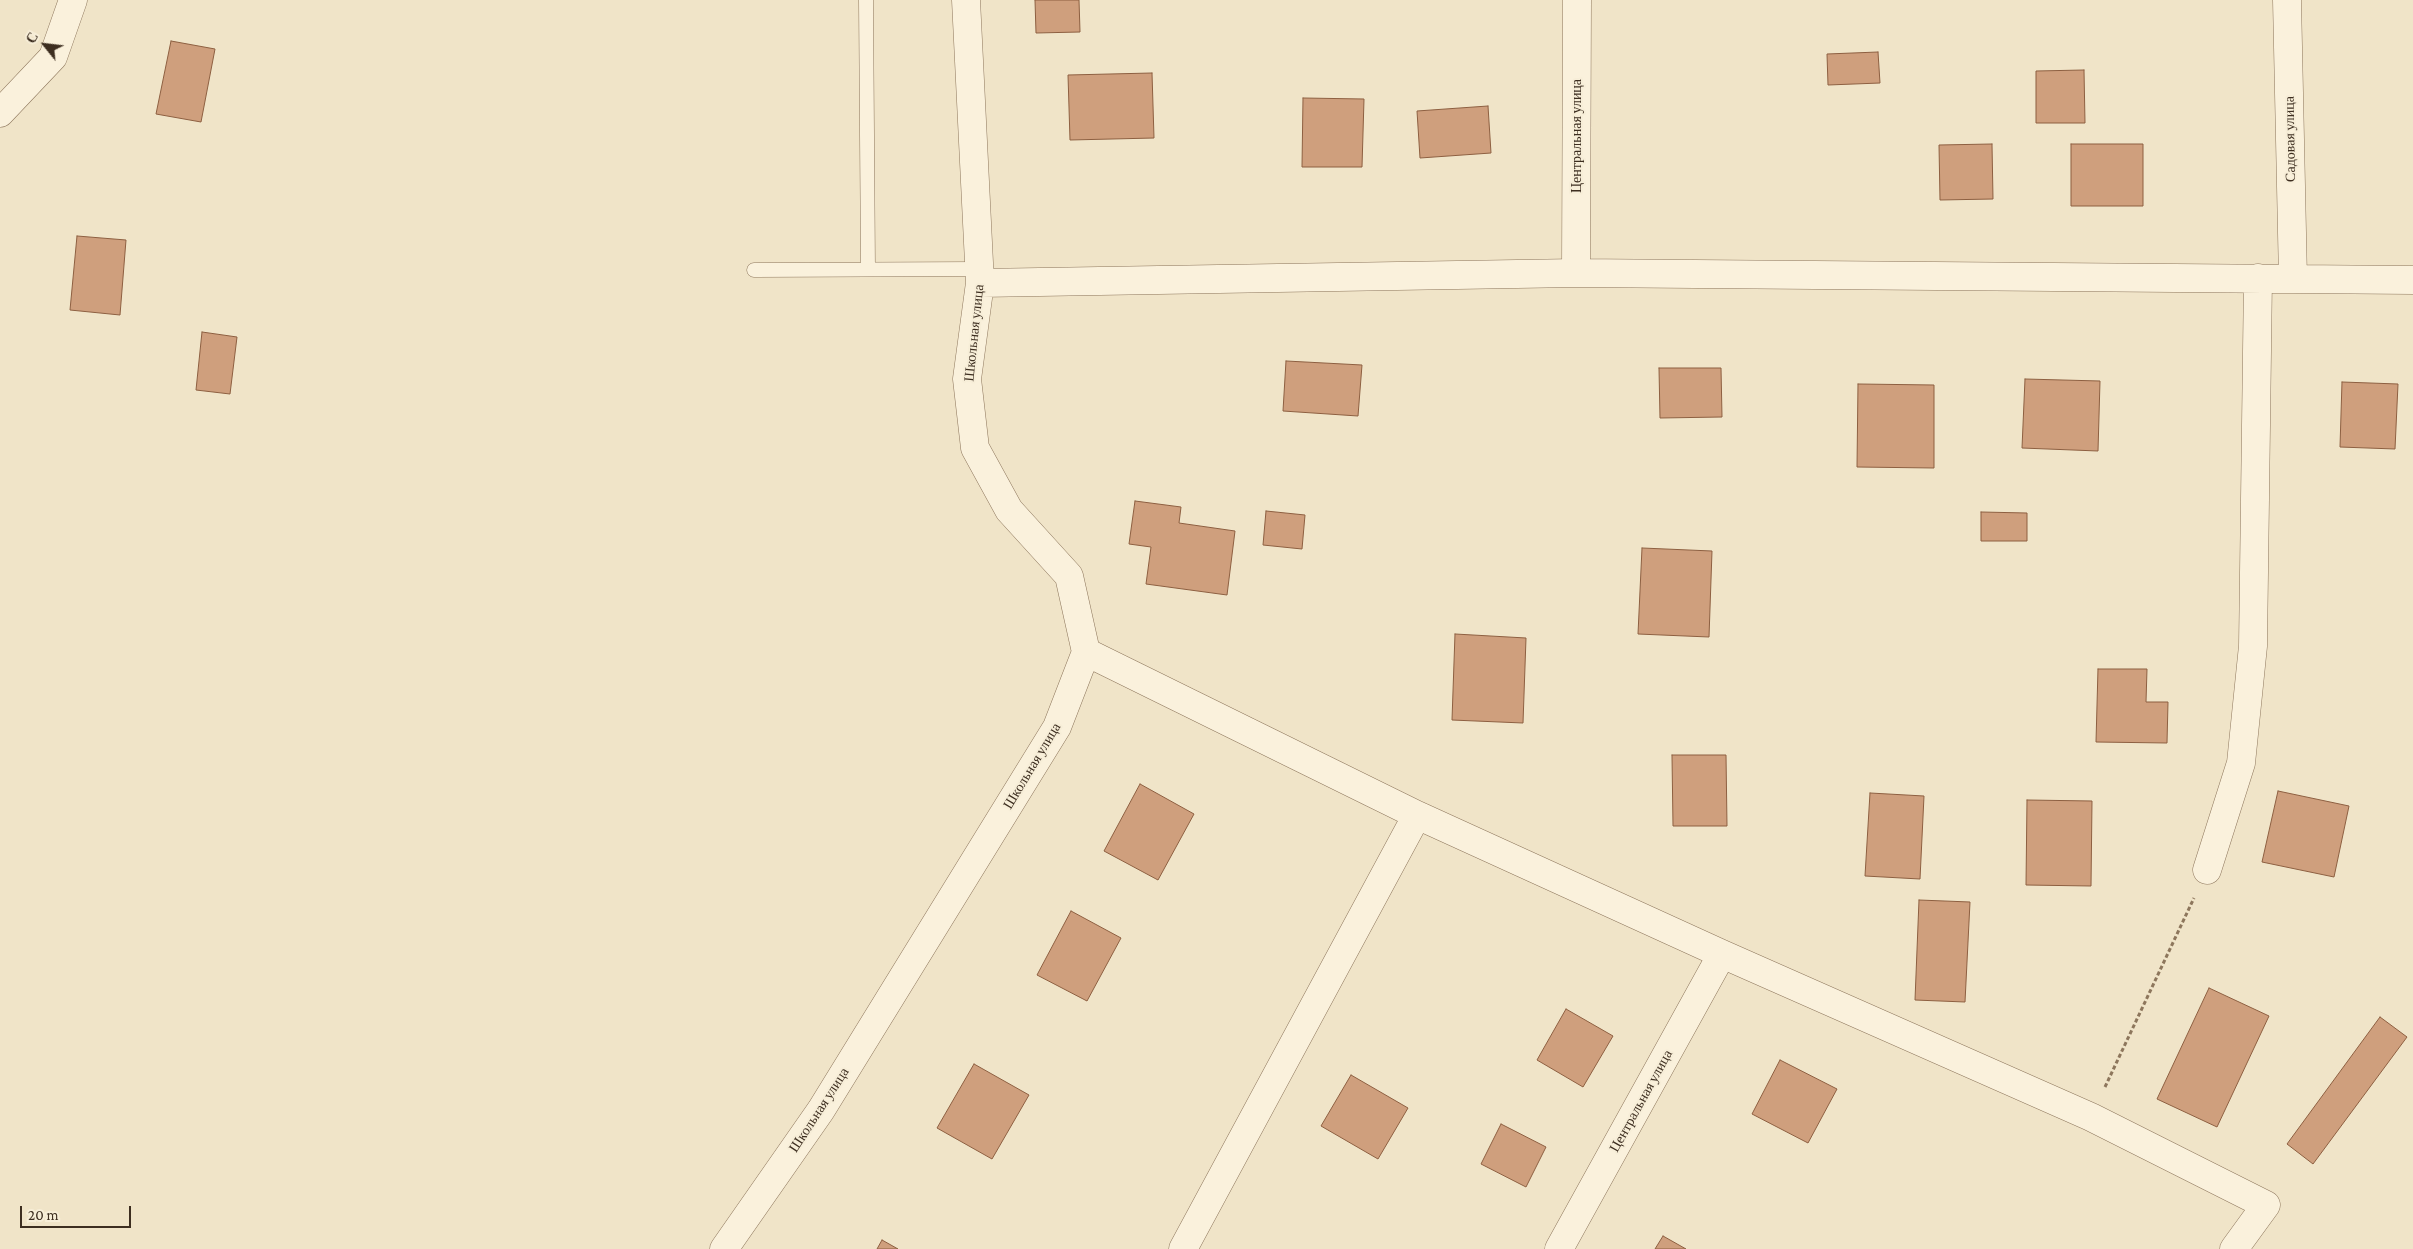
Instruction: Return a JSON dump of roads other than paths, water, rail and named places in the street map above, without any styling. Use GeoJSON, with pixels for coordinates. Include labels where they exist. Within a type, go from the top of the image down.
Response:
{"type":"FeatureCollection","features":[{"type":"Feature","properties":{"kind":"street"},"geometry":{"type":"LineString","coordinates":[[0,113],[53,57],[73,0]]}},
{"type":"Feature","properties":{"kind":"street","name":"Школьная улица"},"geometry":{"type":"LineString","coordinates":[[724,1249],[821,1110],[1057,727],[1086,652],[1069,576],[1009,510],[976,448],[967,380],[980,276],[966,0]]}},
{"type":"Feature","properties":{"kind":"street","name":"Центральная улица"},"geometry":{"type":"LineString","coordinates":[[1576,272],[1577,0]]}},
{"type":"Feature","properties":{"kind":"street","name":"Садовая улица"},"geometry":{"type":"LineString","coordinates":[[2287,0],[2293,278]]}},
{"type":"Feature","properties":{"kind":"street"},"geometry":{"type":"LineString","coordinates":[[980,276],[1576,272],[2413,280]]}},
{"type":"Feature","properties":{"kind":"street"},"geometry":{"type":"LineString","coordinates":[[2207,870],[2241,763],[2253,646],[2258,278]]}},
{"type":"Feature","properties":{"kind":"street"},"geometry":{"type":"LineString","coordinates":[[1086,652],[1416,815],[1722,954],[2091,1117],[2266,1206],[2234,1249]]}},
{"type":"Feature","properties":{"kind":"street"},"geometry":{"type":"LineString","coordinates":[[1183,1249],[1416,815]]}},
{"type":"Feature","properties":{"kind":"street","name":"Центральная улица"},"geometry":{"type":"LineString","coordinates":[[1559,1249],[1722,954]]}},
{"type":"Feature","properties":{"kind":"lane"},"geometry":{"type":"LineString","coordinates":[[866,0],[868,269]]}},
{"type":"Feature","properties":{"kind":"lane"},"geometry":{"type":"LineString","coordinates":[[754,270],[868,269],[980,276]]}}]}
